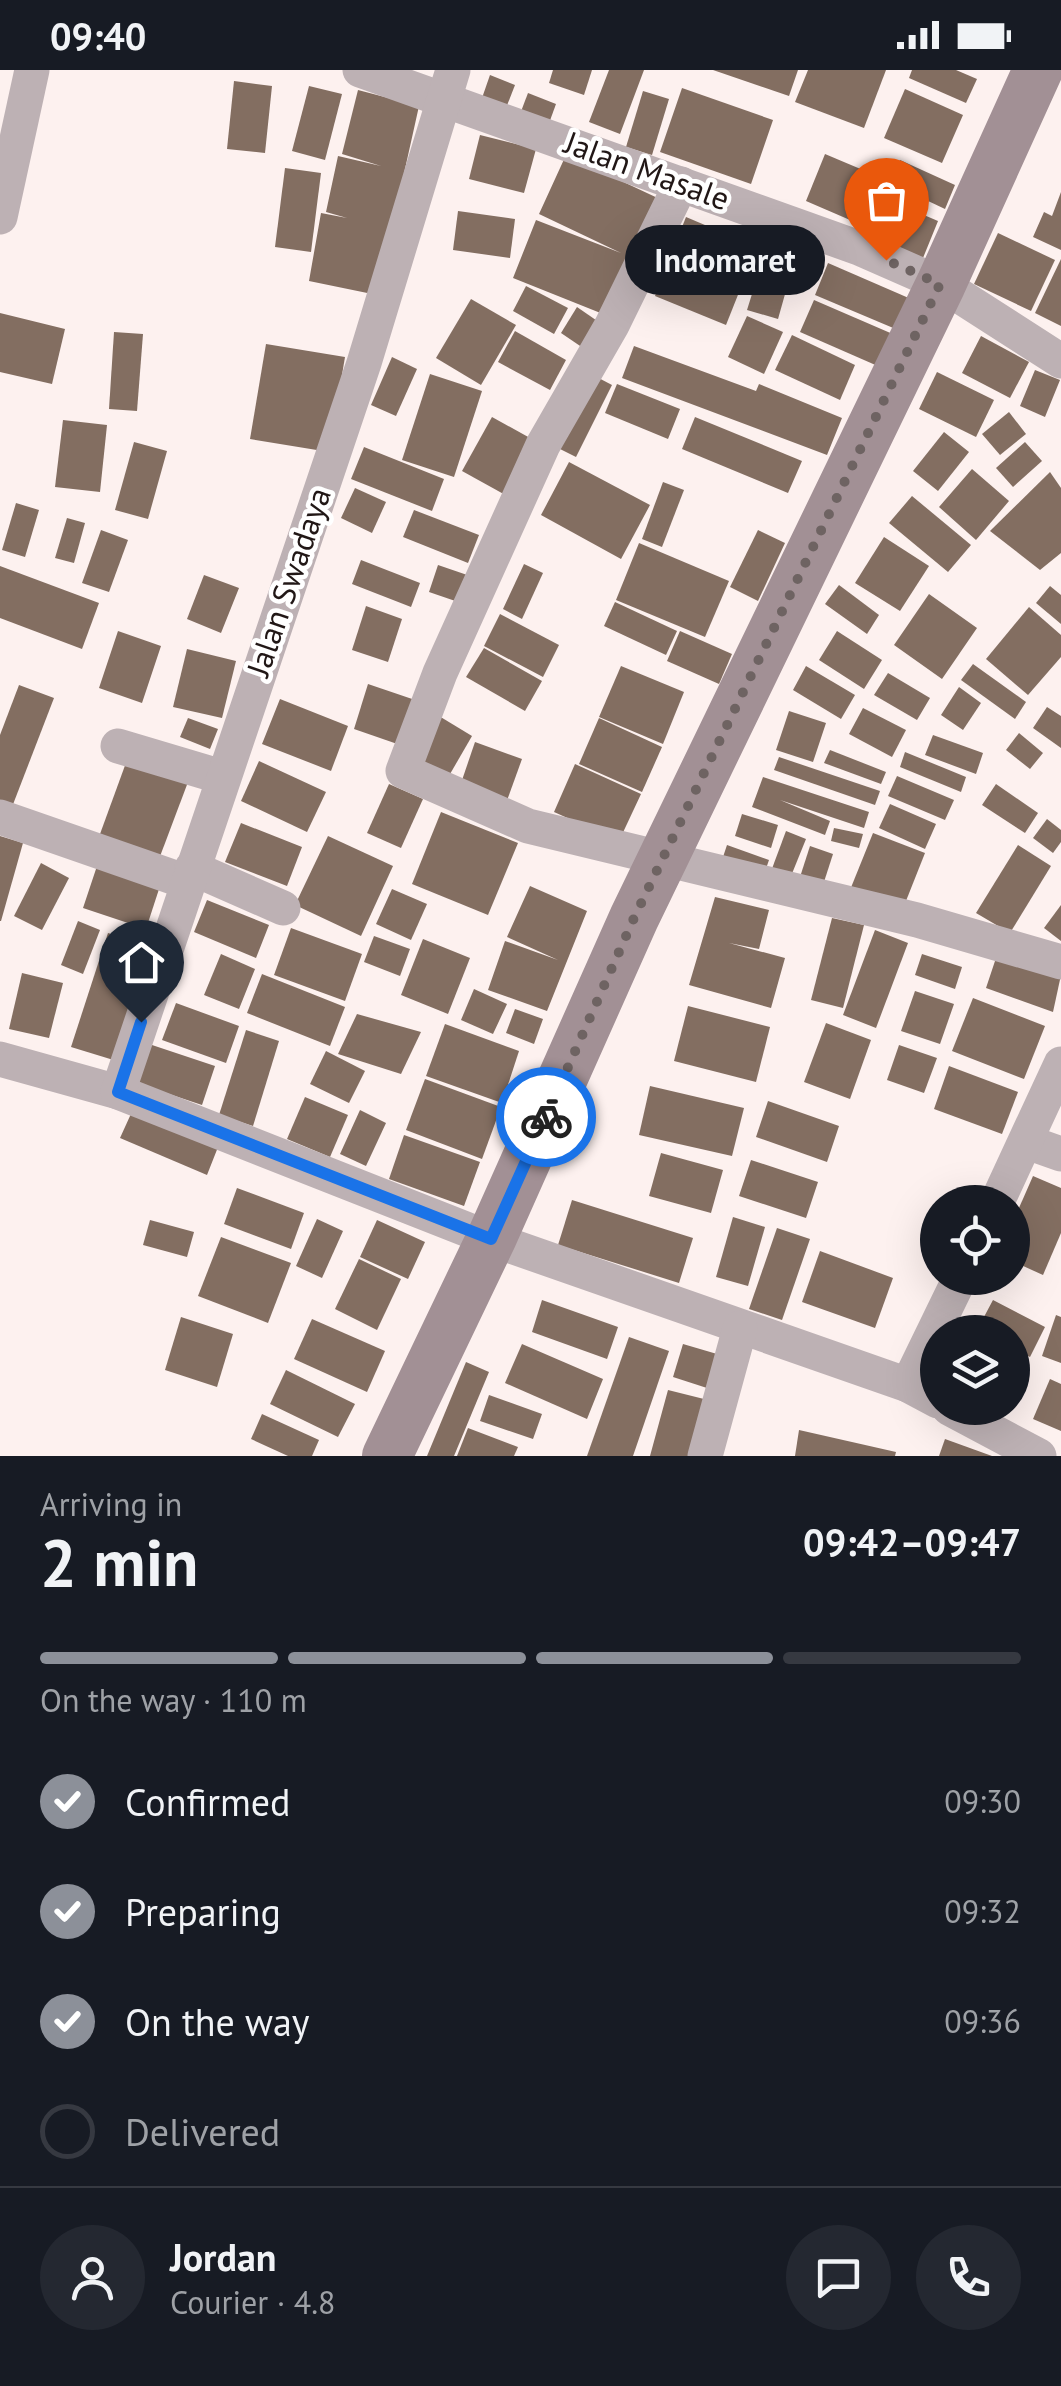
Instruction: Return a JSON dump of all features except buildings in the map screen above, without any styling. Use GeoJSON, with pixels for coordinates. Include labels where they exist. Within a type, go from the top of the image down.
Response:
{"type":"FeatureCollection","features":[{"type":"Feature","properties":{"kind":"main road"},"geometry":{"type":"LineString","coordinates":[[387,1456],[491,1239],[662,860],[940,284],[1038,70]]}},
{"type":"Feature","properties":{"kind":"street"},"geometry":{"type":"LineString","coordinates":[[0,217],[32,70]]}},
{"type":"Feature","properties":{"kind":"street","name":"Jalan Masale"},"geometry":{"type":"LineString","coordinates":[[360,70],[448,84],[682,184],[858,248],[940,284],[1061,361]]}},
{"type":"Feature","properties":{"kind":"street","name":"Jalan Swadaya"},"geometry":{"type":"LineString","coordinates":[[118,1092],[364,363],[448,84]]}},
{"type":"Feature","properties":{"kind":"street"},"geometry":{"type":"LineString","coordinates":[[682,184],[612,326],[543,445],[440,674],[403,772],[528,826],[917,920],[1061,962]]}},
{"type":"Feature","properties":{"kind":"street"},"geometry":{"type":"LineString","coordinates":[[118,746],[222,777]]}},
{"type":"Feature","properties":{"kind":"street"},"geometry":{"type":"LineString","coordinates":[[0,817],[283,908]]}},
{"type":"Feature","properties":{"kind":"street"},"geometry":{"type":"LineString","coordinates":[[0,1059],[118,1092],[491,1239],[920,1392]]}},
{"type":"Feature","properties":{"kind":"street"},"geometry":{"type":"LineString","coordinates":[[1006,1185],[1061,1064]]}},
{"type":"Feature","properties":{"kind":"street"},"geometry":{"type":"LineString","coordinates":[[1027,1142],[1061,1154]]}},
{"type":"Feature","properties":{"kind":"street"},"geometry":{"type":"LineString","coordinates":[[705,1456],[740,1328]]}},
{"type":"Feature","properties":{"kind":"street"},"geometry":{"type":"LineString","coordinates":[[981,1425],[1039,1456]]}},
{"type":"Feature","properties":{"kind":"way so far"},"geometry":{"type":"LineString","coordinates":[[546,1117],[634,918],[940,284],[886,260]]}},
{"type":"Feature","properties":{"kind":"place","name":"Indomaret"},"geometry":{"type":"Point","coordinates":[886,260]}},
{"type":"Feature","properties":{"kind":"route"},"geometry":{"type":"LineString","coordinates":[[141,1022],[118,1092],[491,1239],[546,1117]]}}]}
